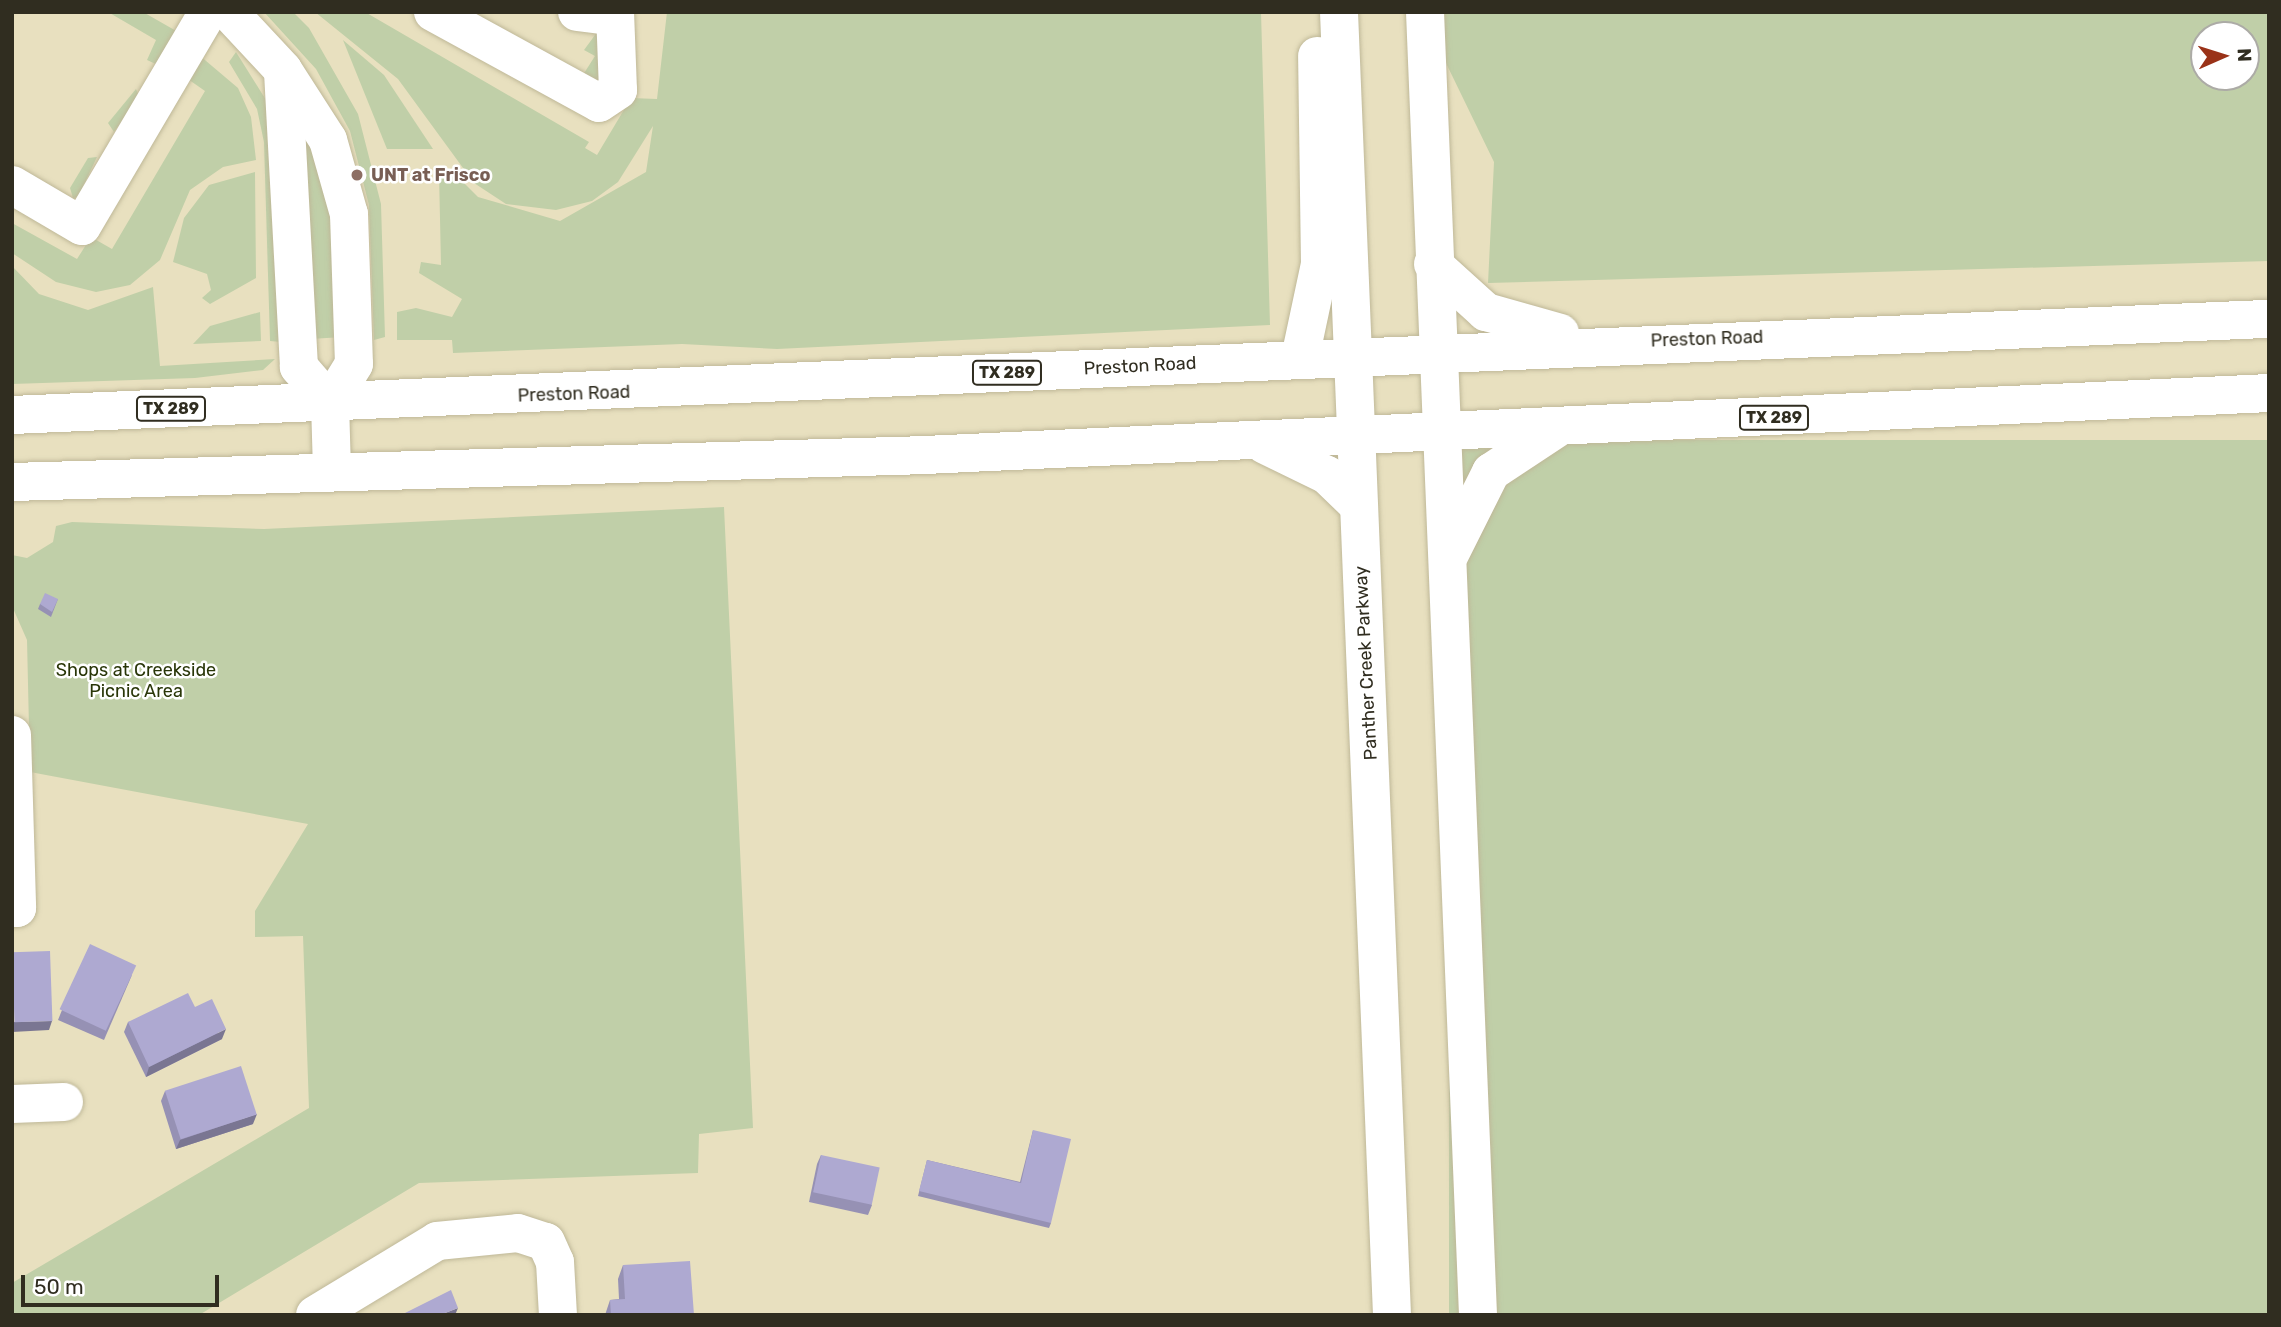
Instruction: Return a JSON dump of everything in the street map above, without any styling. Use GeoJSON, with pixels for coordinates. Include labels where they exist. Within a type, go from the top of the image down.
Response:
{"type":"FeatureCollection","features":[{"type":"Feature","properties":{"kind":"main road"},"geometry":{"type":"LineString","coordinates":[[12,185],[82,226],[208,12]]}},
{"type":"Feature","properties":{"kind":"main road"},"geometry":{"type":"LineString","coordinates":[[229,12],[284,70],[328,140],[349,215],[354,364],[330,403],[332,470]]}},
{"type":"Feature","properties":{"kind":"main road"},"geometry":{"type":"LineString","coordinates":[[433,12],[599,103],[618,89],[615,15],[577,12]]}},
{"type":"Feature","properties":{"kind":"main road"},"geometry":{"type":"LineString","coordinates":[[1300,358],[1320,264],[1319,12]]}},
{"type":"Feature","properties":{"kind":"main road","name":"Panther Creek Parkway"},"geometry":{"type":"LineString","coordinates":[[1339,12],[1350,355],[1392,1315]]}},
{"type":"Feature","properties":{"kind":"main road"},"geometry":{"type":"LineString","coordinates":[[1425,12],[1444,569],[1478,1315]]}},
{"type":"Feature","properties":{"kind":"main road"},"geometry":{"type":"LineString","coordinates":[[284,70],[299,367],[330,403]]}},
{"type":"Feature","properties":{"kind":"main road"},"geometry":{"type":"LineString","coordinates":[[1433,264],[1486,312],[1606,344]]}},
{"type":"Feature","properties":{"kind":"main road","name":"Preston Road"},"geometry":{"type":"LineString","coordinates":[[12,415],[330,403],[1437,351],[2269,319]]}},
{"type":"Feature","properties":{"kind":"main road","name":"TX 289"},"geometry":{"type":"LineString","coordinates":[[12,482],[1256,441],[2269,393]]}},
{"type":"Feature","properties":{"kind":"main road"},"geometry":{"type":"LineString","coordinates":[[1444,569],[1491,472],[1558,428]]}},
{"type":"Feature","properties":{"kind":"main road"},"geometry":{"type":"LineString","coordinates":[[1256,441],[1307,463],[1358,505]]}},
{"type":"Feature","properties":{"kind":"main road"},"geometry":{"type":"LineString","coordinates":[[12,735],[17,908],[12,908]]}},
{"type":"Feature","properties":{"kind":"main road"},"geometry":{"type":"LineString","coordinates":[[12,1104],[64,1102]]}},
{"type":"Feature","properties":{"kind":"main road"},"geometry":{"type":"LineString","coordinates":[[315,1315],[437,1241],[518,1233],[546,1242],[555,1262],[558,1315]]}},
{"type":"Feature","properties":{"kind":"green space"},"geometry":{"type":"Polygon","coordinates":[[[108,12],[143,12],[178,32],[160,66],[147,60],[156,40],[108,12]]]}},
{"type":"Feature","properties":{"kind":"green space"},"geometry":{"type":"Polygon","coordinates":[[[264,12],[293,12],[309,28],[358,114],[381,204],[385,337],[374,340],[369,205],[350,131],[316,69],[264,12]]]}},
{"type":"Feature","properties":{"kind":"green space"},"geometry":{"type":"Polygon","coordinates":[[[315,12],[365,12],[589,142],[585,148],[597,155],[631,98],[657,99],[667,12],[1261,12],[1270,325],[777,349],[682,344],[453,353],[452,340],[397,340],[397,312],[416,308],[452,317],[462,299],[419,273],[421,262],[441,265],[439,173],[454,173],[478,197],[560,221],[646,172],[653,126],[618,182],[592,201],[556,210],[506,204],[474,183],[398,79],[315,12]]]}},
{"type":"Feature","properties":{"kind":"green space"},"geometry":{"type":"Polygon","coordinates":[[[1429,12],[2269,12],[2269,261],[1488,283],[1494,162],[1429,28],[1429,12]]]}},
{"type":"Feature","properties":{"kind":"green space"},"geometry":{"type":"Polygon","coordinates":[[[598,31],[602,84],[581,78],[595,56],[584,50],[598,31]]]}},
{"type":"Feature","properties":{"kind":"green space"},"geometry":{"type":"Polygon","coordinates":[[[343,40],[384,75],[433,149],[387,149],[343,40]]]}},
{"type":"Feature","properties":{"kind":"green space"},"geometry":{"type":"Polygon","coordinates":[[[236,52],[266,100],[281,342],[270,341],[264,142],[257,109],[229,62],[236,52]]]}},
{"type":"Feature","properties":{"kind":"green space"},"geometry":{"type":"Polygon","coordinates":[[[199,55],[238,88],[251,117],[256,160],[223,167],[190,190],[160,260],[130,285],[96,292],[56,282],[12,253],[12,223],[77,259],[91,237],[112,249],[205,91],[185,77],[199,55]]]}},
{"type":"Feature","properties":{"kind":"green space"},"geometry":{"type":"Polygon","coordinates":[[[136,89],[139,96],[114,132],[108,123],[136,89]]]}},
{"type":"Feature","properties":{"kind":"green space"},"geometry":{"type":"Polygon","coordinates":[[[309,136],[335,200],[343,337],[310,339],[304,151],[309,136]]]}},
{"type":"Feature","properties":{"kind":"green space"},"geometry":{"type":"Polygon","coordinates":[[[97,157],[78,197],[73,198],[70,188],[88,158],[97,157]]]}},
{"type":"Feature","properties":{"kind":"green space"},"geometry":{"type":"Polygon","coordinates":[[[255,172],[256,278],[210,304],[202,298],[211,290],[207,274],[173,262],[184,218],[209,185],[255,172]]]}},
{"type":"Feature","properties":{"kind":"green space"},"geometry":{"type":"Polygon","coordinates":[[[12,266],[39,294],[88,310],[153,287],[160,366],[275,359],[263,370],[195,378],[12,384],[12,266]]]}},
{"type":"Feature","properties":{"kind":"green space"},"geometry":{"type":"Polygon","coordinates":[[[260,312],[261,341],[193,344],[210,326],[260,312]]]}},
{"type":"Feature","properties":{"kind":"green space"},"geometry":{"type":"Polygon","coordinates":[[[1449,440],[2269,440],[2269,1315],[1449,1315],[1449,440]]]}},
{"type":"Feature","properties":{"kind":"green space","name":"Shops at Creekside Picnic Area"},"geometry":{"type":"Polygon","coordinates":[[[724,507],[753,1128],[699,1134],[698,1173],[419,1183],[199,1315],[12,1315],[12,1283],[309,1108],[303,936],[255,937],[255,911],[308,824],[30,772],[27,640],[12,606],[12,555],[27,558],[53,542],[56,526],[72,522],[264,529],[724,507]]]}},
{"type":"Feature","properties":{"kind":"building"},"geometry":{"type":"Polygon","coordinates":[[[45,593],[58,599],[52,612],[40,604],[45,593]]]}},
{"type":"Feature","properties":{"kind":"building"},"geometry":{"type":"Polygon","coordinates":[[[90,944],[136,966],[106,1031],[60,1009],[90,944]]]}},
{"type":"Feature","properties":{"kind":"building"},"geometry":{"type":"Polygon","coordinates":[[[50,951],[52,1021],[14,1022],[12,952],[50,951]]]}},
{"type":"Feature","properties":{"kind":"building"},"geometry":{"type":"Polygon","coordinates":[[[188,993],[195,1007],[212,999],[226,1029],[149,1067],[128,1022],[188,993]]]}},
{"type":"Feature","properties":{"kind":"building"},"geometry":{"type":"Polygon","coordinates":[[[241,1066],[257,1115],[181,1139],[165,1091],[241,1066]]]}},
{"type":"Feature","properties":{"kind":"building"},"geometry":{"type":"Polygon","coordinates":[[[1033,1130],[1071,1139],[1051,1223],[919,1191],[927,1160],[1021,1183],[1033,1130]]]}},
{"type":"Feature","properties":{"kind":"building"},"geometry":{"type":"Polygon","coordinates":[[[821,1155],[880,1167],[872,1205],[813,1192],[821,1155]]]}},
{"type":"Feature","properties":{"kind":"building"},"geometry":{"type":"Polygon","coordinates":[[[690,1261],[694,1315],[611,1315],[610,1300],[625,1299],[623,1265],[690,1261]]]}},
{"type":"Feature","properties":{"kind":"building"},"geometry":{"type":"Polygon","coordinates":[[[451,1290],[458,1308],[440,1315],[401,1315],[451,1290]]]}},
{"type":"Feature","properties":{"kind":"place","name":"UNT at Frisco"},"geometry":{"type":"Point","coordinates":[357,175]}}]}
